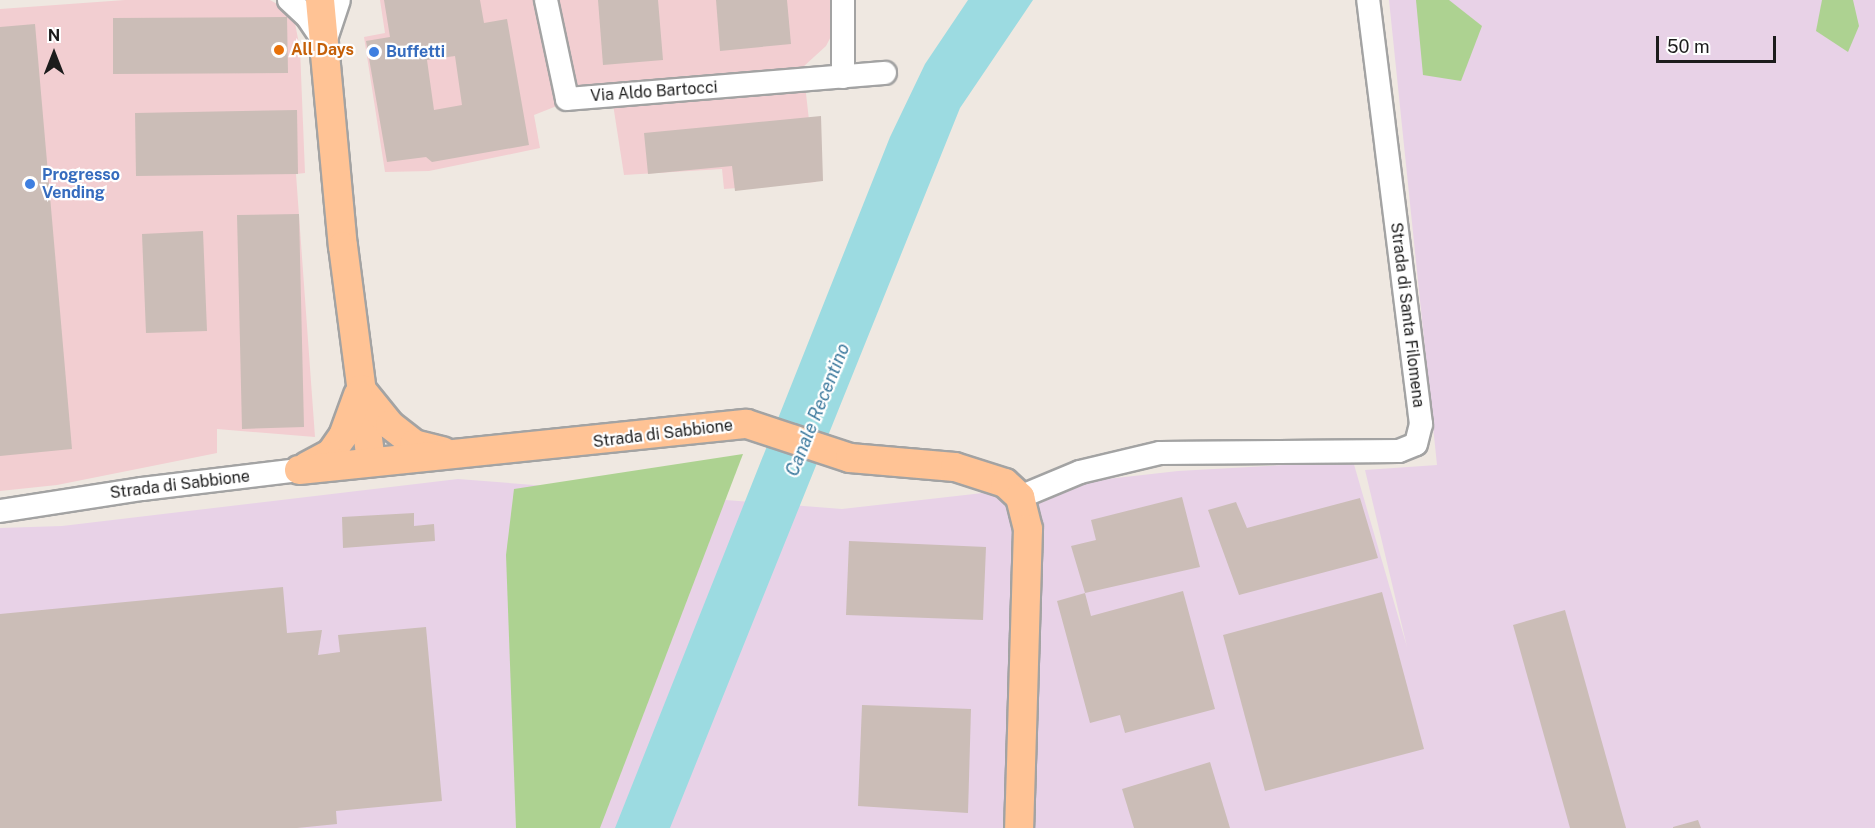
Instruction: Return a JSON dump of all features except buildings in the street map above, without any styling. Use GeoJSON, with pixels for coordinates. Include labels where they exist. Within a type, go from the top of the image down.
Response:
{"type":"FeatureCollection","features":[{"type":"Feature","properties":{"kind":"main road"},"geometry":{"type":"LineString","coordinates":[[320,0],[359,388],[371,461]]}},
{"type":"Feature","properties":{"kind":"main road"},"geometry":{"type":"LineString","coordinates":[[359,388],[390,425],[414,444],[459,454]]}},
{"type":"Feature","properties":{"kind":"main road"},"geometry":{"type":"LineString","coordinates":[[299,470],[331,453],[353,416],[359,388]]}},
{"type":"Feature","properties":{"kind":"main road","name":"Strada di Sabbione"},"geometry":{"type":"LineString","coordinates":[[299,470],[371,461],[626,439],[701,426],[747,424],[835,454],[955,467],[1005,483],[1020,496]]}},
{"type":"Feature","properties":{"kind":"main road"},"geometry":{"type":"LineString","coordinates":[[1019,828],[1028,529],[1020,496]]}},
{"type":"Feature","properties":{"kind":"street"},"geometry":{"type":"LineString","coordinates":[[289,0],[308,18],[324,44]]}},
{"type":"Feature","properties":{"kind":"street"},"geometry":{"type":"LineString","coordinates":[[324,44],[339,0]]}},
{"type":"Feature","properties":{"kind":"street","name":"Via Aldo Bartocci"},"geometry":{"type":"LineString","coordinates":[[546,0],[567,99],[885,74]]}},
{"type":"Feature","properties":{"kind":"street"},"geometry":{"type":"LineString","coordinates":[[843,0],[843,77]]}},
{"type":"Feature","properties":{"kind":"street","name":"Strada di Santa Filomena"},"geometry":{"type":"LineString","coordinates":[[1020,496],[1080,472],[1160,453],[1399,451],[1416,444],[1421,424],[1368,0]]}},
{"type":"Feature","properties":{"kind":"street","name":"Strada di Sabbione"},"geometry":{"type":"LineString","coordinates":[[0,511],[142,489],[299,470]]}},
{"type":"Feature","properties":{"kind":"shaded area"},"geometry":{"type":"Polygon","coordinates":[[[125,0],[270,0],[293,13],[300,49],[305,173],[296,174],[315,437],[217,429],[217,453],[57,485],[0,491],[0,9],[125,0]]]}},
{"type":"Feature","properties":{"kind":"shaded area"},"geometry":{"type":"Polygon","coordinates":[[[380,0],[840,0],[838,23],[826,46],[803,67],[816,182],[724,189],[722,169],[624,175],[610,85],[534,115],[540,148],[429,171],[385,172],[364,37],[385,33],[380,0]]]}},
{"type":"Feature","properties":{"kind":"shaded area"},"geometry":{"type":"Polygon","coordinates":[[[1389,0],[1875,0],[1875,828],[0,828],[0,528],[62,526],[458,479],[842,509],[1178,471],[1353,461],[1407,647],[1365,470],[1437,465],[1389,0]]]}},
{"type":"Feature","properties":{"kind":"green space"},"geometry":{"type":"Polygon","coordinates":[[[1416,0],[1449,0],[1482,26],[1461,81],[1423,75],[1416,0]]]}},
{"type":"Feature","properties":{"kind":"green space"},"geometry":{"type":"Polygon","coordinates":[[[1822,0],[1853,0],[1859,26],[1848,52],[1816,31],[1822,0]]]}},
{"type":"Feature","properties":{"kind":"green space"},"geometry":{"type":"Polygon","coordinates":[[[743,454],[600,828],[516,828],[506,555],[514,489],[743,454]]]}},
{"type":"Feature","properties":{"kind":"water","name":"Canale Recentino"},"geometry":{"type":"Polygon","coordinates":[[[968,0],[1033,0],[960,108],[670,828],[615,828],[890,137],[925,64],[968,0]]]}},
{"type":"Feature","properties":{"kind":"place","name":"All Days"},"geometry":{"type":"Point","coordinates":[279,50]}},
{"type":"Feature","properties":{"kind":"place","name":"Buffetti"},"geometry":{"type":"Point","coordinates":[374,52]}},
{"type":"Feature","properties":{"kind":"place","name":"Progresso Vending"},"geometry":{"type":"Point","coordinates":[30,184]}}]}
